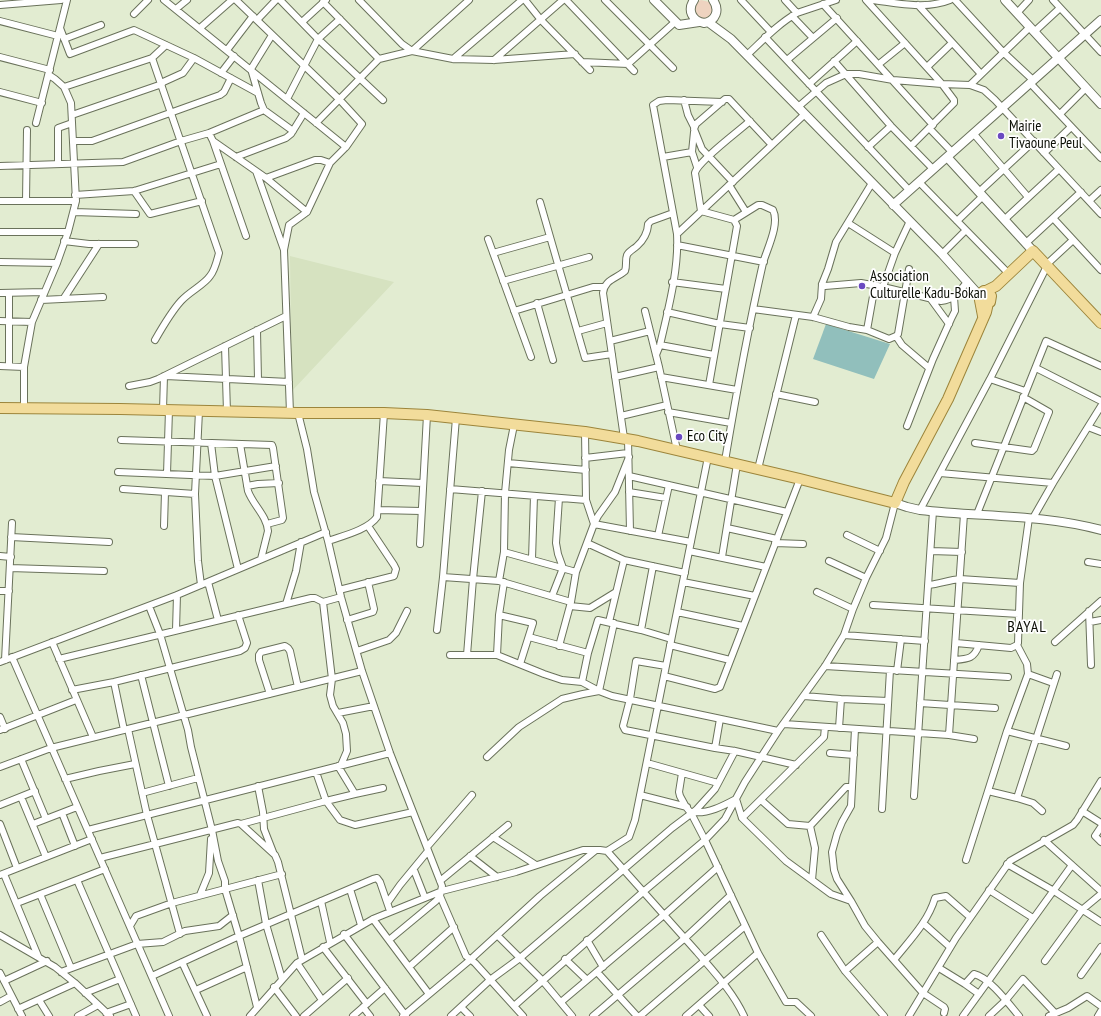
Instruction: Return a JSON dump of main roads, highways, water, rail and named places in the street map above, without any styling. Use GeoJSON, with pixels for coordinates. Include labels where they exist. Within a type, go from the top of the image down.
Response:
{"type":"FeatureCollection","features":[{"type":"Feature","properties":{"kind":"main road"},"geometry":{"type":"LineString","coordinates":[[0,408],[120,408],[294,413],[384,412],[456,418],[626,438],[895,503],[904,482],[948,399],[984,317],[985,298],[1034,251],[1101,323]]}},
{"type":"Feature","properties":{"kind":"main road"},"geometry":{"type":"LineString","coordinates":[[882,499],[893,494],[904,482]]}},
{"type":"Feature","properties":{"kind":"water"},"geometry":{"type":"Polygon","coordinates":[[[826,324],[890,344],[874,379],[813,359],[826,324]]]}},
{"type":"Feature","properties":{"kind":"place","name":"Mairie Tivaoune Peul"},"geometry":{"type":"Point","coordinates":[1001,136]}},
{"type":"Feature","properties":{"kind":"place","name":"Association Culturelle Kadu-Bokan"},"geometry":{"type":"Point","coordinates":[862,286]}},
{"type":"Feature","properties":{"kind":"place","name":"Eco City"},"geometry":{"type":"Point","coordinates":[679,437]}},
{"type":"Feature","properties":{"kind":"district","name":"BAYAL"},"geometry":{"type":"Point","coordinates":[1027,627]}}]}
